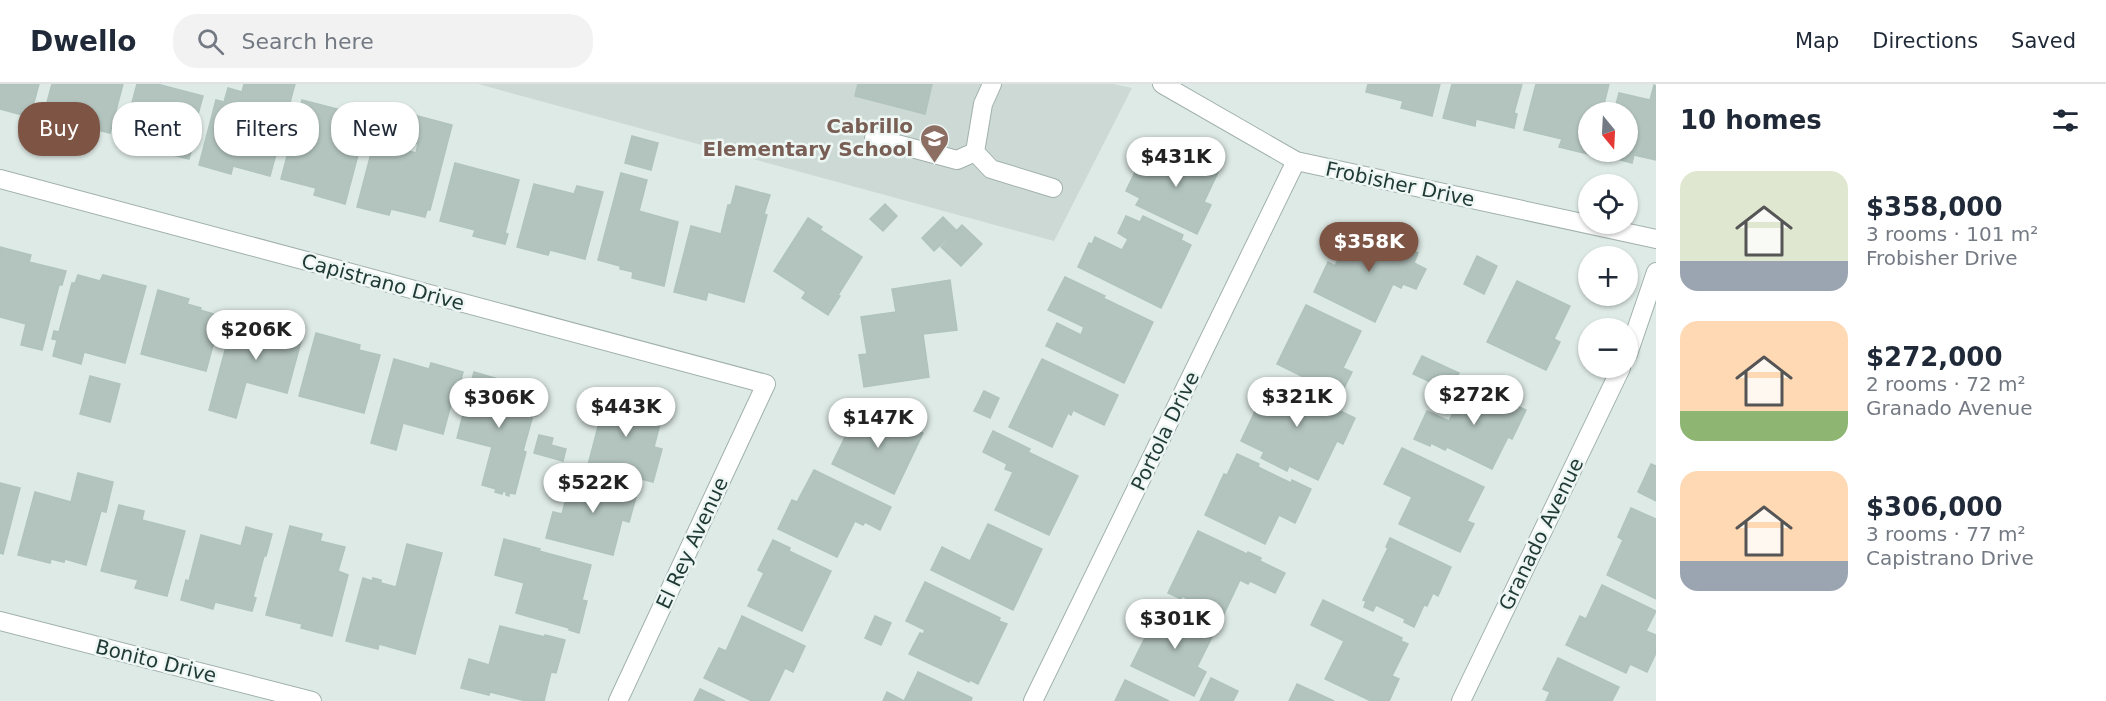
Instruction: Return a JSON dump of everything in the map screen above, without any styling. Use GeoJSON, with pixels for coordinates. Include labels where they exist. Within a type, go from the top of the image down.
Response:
{"type":"FeatureCollection","features":[{"type":"Feature","properties":{"kind":"street"},"geometry":{"type":"LineString","coordinates":[[975,152],[983,104],[992,84]]}},
{"type":"Feature","properties":{"kind":"street","name":"Frobisher Drive"},"geometry":{"type":"LineString","coordinates":[[1161,84],[1296,161],[1656,239]]}},
{"type":"Feature","properties":{"kind":"street"},"geometry":{"type":"LineString","coordinates":[[874,138],[957,160],[975,152]]}},
{"type":"Feature","properties":{"kind":"street"},"geometry":{"type":"LineString","coordinates":[[975,152],[991,169],[1053,188]]}},
{"type":"Feature","properties":{"kind":"street","name":"Portola Drive"},"geometry":{"type":"LineString","coordinates":[[1033,701],[1296,161]]}},
{"type":"Feature","properties":{"kind":"street","name":"Capistrano Drive"},"geometry":{"type":"LineString","coordinates":[[0,179],[766,384]]}},
{"type":"Feature","properties":{"kind":"street"},"geometry":{"type":"LineString","coordinates":[[1638,325],[1656,272]]}},
{"type":"Feature","properties":{"kind":"street","name":"Granado Avenue"},"geometry":{"type":"LineString","coordinates":[[1461,701],[1616,378]]}},
{"type":"Feature","properties":{"kind":"street","name":"El Rey Avenue"},"geometry":{"type":"LineString","coordinates":[[618,701],[766,384]]}},
{"type":"Feature","properties":{"kind":"street","name":"Bonito Drive"},"geometry":{"type":"LineString","coordinates":[[0,621],[312,701]]}},
{"type":"Feature","properties":{"kind":"shaded area","name":"Cabrillo Elementary School"},"geometry":{"type":"Polygon","coordinates":[[[478,84],[1114,84],[1132,88],[1054,241],[478,84]]]}},
{"type":"Feature","properties":{"kind":"building"},"geometry":{"type":"Polygon","coordinates":[[[0,84],[39,84],[34,102],[18,102],[18,114],[0,109],[0,84]]]}},
{"type":"Feature","properties":{"kind":"building"},"geometry":{"type":"Polygon","coordinates":[[[52,84],[123,84],[118,102],[112,102],[110,133],[100,130],[100,102],[47,102],[52,84]]]}},
{"type":"Feature","properties":{"kind":"building"},"geometry":{"type":"Polygon","coordinates":[[[137,84],[157,84],[203,96],[201,102],[132,102],[137,84]]]}},
{"type":"Feature","properties":{"kind":"building"},"geometry":{"type":"Polygon","coordinates":[[[244,84],[295,84],[290,102],[224,102],[228,88],[242,92],[244,84]]]}},
{"type":"Feature","properties":{"kind":"building"},"geometry":{"type":"Polygon","coordinates":[[[858,84],[932,84],[925,114],[855,96],[858,84]]]}},
{"type":"Feature","properties":{"kind":"building"},"geometry":{"type":"Polygon","coordinates":[[[1368,84],[1440,84],[1432,116],[1401,108],[1403,101],[1366,92],[1368,84]]]}},
{"type":"Feature","properties":{"kind":"building"},"geometry":{"type":"Polygon","coordinates":[[[1452,84],[1522,84],[1514,113],[1517,114],[1514,128],[1476,119],[1475,126],[1443,118],[1452,84]]]}},
{"type":"Feature","properties":{"kind":"building"},"geometry":{"type":"Polygon","coordinates":[[[1536,84],[1609,84],[1604,102],[1578,102],[1578,152],[1559,147],[1562,139],[1524,130],[1536,84]]]}},
{"type":"Feature","properties":{"kind":"building"},"geometry":{"type":"Polygon","coordinates":[[[1654,85],[1656,86],[1656,160],[1638,156],[1638,102],[1617,102],[1619,93],[1650,100],[1654,85]]]}},
{"type":"Feature","properties":{"kind":"building"},"geometry":{"type":"Polygon","coordinates":[[[319,104],[331,107],[331,156],[358,156],[345,204],[314,195],[316,188],[281,179],[287,156],[319,156],[319,104]]]}},
{"type":"Feature","properties":{"kind":"building"},"geometry":{"type":"Polygon","coordinates":[[[214,108],[214,156],[275,156],[270,176],[233,166],[231,174],[199,165],[214,108]]]}},
{"type":"Feature","properties":{"kind":"building"},"geometry":{"type":"Polygon","coordinates":[[[419,116],[452,125],[430,210],[427,210],[425,217],[391,209],[389,215],[357,207],[370,156],[419,156],[419,116]]]}},
{"type":"Feature","properties":{"kind":"building"},"geometry":{"type":"Polygon","coordinates":[[[632,136],[658,143],[651,170],[625,163],[632,136]]]}},
{"type":"Feature","properties":{"kind":"building"},"geometry":{"type":"Polygon","coordinates":[[[1167,143],[1220,168],[1204,202],[1211,205],[1197,234],[1136,205],[1140,198],[1126,191],[1139,164],[1153,171],[1167,143]]]}},
{"type":"Feature","properties":{"kind":"building"},"geometry":{"type":"Polygon","coordinates":[[[455,163],[519,180],[505,233],[508,234],[505,244],[473,236],[475,230],[440,221],[455,163]]]}},
{"type":"Feature","properties":{"kind":"building"},"geometry":{"type":"Polygon","coordinates":[[[621,173],[647,180],[639,211],[678,222],[664,286],[632,278],[633,272],[598,260],[621,173]]]}},
{"type":"Feature","properties":{"kind":"building"},"geometry":{"type":"Polygon","coordinates":[[[534,184],[574,194],[577,186],[603,192],[585,259],[550,250],[548,255],[517,247],[534,184]]]}},
{"type":"Feature","properties":{"kind":"building"},"geometry":{"type":"Polygon","coordinates":[[[736,186],[770,195],[764,214],[767,215],[744,302],[708,292],[706,300],[674,292],[691,226],[721,234],[728,205],[731,205],[736,186]]]}},
{"type":"Feature","properties":{"kind":"building"},"geometry":{"type":"Polygon","coordinates":[[[885,204],[897,216],[883,231],[870,219],[885,204]]]}},
{"type":"Feature","properties":{"kind":"building"},"geometry":{"type":"Polygon","coordinates":[[[1126,216],[1140,222],[1143,216],[1183,235],[1181,240],[1191,245],[1161,308],[1078,267],[1089,243],[1092,244],[1095,237],[1122,250],[1128,239],[1118,233],[1126,216]]]}},
{"type":"Feature","properties":{"kind":"building"},"geometry":{"type":"Polygon","coordinates":[[[943,217],[956,230],[934,251],[922,238],[943,217]]]}},
{"type":"Feature","properties":{"kind":"building"},"geometry":{"type":"Polygon","coordinates":[[[808,218],[822,227],[820,230],[862,257],[828,315],[802,298],[806,292],[774,271],[808,218]]]}},
{"type":"Feature","properties":{"kind":"building"},"geometry":{"type":"Polygon","coordinates":[[[962,225],[982,244],[961,266],[941,247],[962,225]]]}},
{"type":"Feature","properties":{"kind":"building"},"geometry":{"type":"Polygon","coordinates":[[[1363,227],[1418,253],[1414,263],[1426,269],[1416,289],[1403,284],[1401,288],[1393,284],[1375,322],[1314,292],[1328,262],[1335,266],[1351,231],[1360,235],[1363,227]]]}},
{"type":"Feature","properties":{"kind":"building"},"geometry":{"type":"Polygon","coordinates":[[[0,247],[31,255],[29,262],[66,271],[62,285],[59,285],[42,350],[21,345],[26,324],[0,317],[0,247]]]}},
{"type":"Feature","properties":{"kind":"building"},"geometry":{"type":"Polygon","coordinates":[[[1477,256],[1497,266],[1484,294],[1464,284],[1477,256]]]}},
{"type":"Feature","properties":{"kind":"building"},"geometry":{"type":"Polygon","coordinates":[[[78,275],[100,281],[103,275],[146,286],[125,363],[84,352],[81,364],[53,356],[57,340],[52,339],[54,331],[59,332],[72,283],[75,283],[78,275]]]}},
{"type":"Feature","properties":{"kind":"building"},"geometry":{"type":"Polygon","coordinates":[[[1065,277],[1153,322],[1124,383],[1046,346],[1057,323],[1081,335],[1084,327],[1048,310],[1065,277]]]}},
{"type":"Feature","properties":{"kind":"building"},"geometry":{"type":"Polygon","coordinates":[[[950,280],[957,330],[923,334],[929,377],[864,387],[859,355],[867,354],[861,317],[896,312],[892,289],[950,280]]]}},
{"type":"Feature","properties":{"kind":"building"},"geometry":{"type":"Polygon","coordinates":[[[1517,281],[1570,306],[1554,339],[1560,342],[1546,370],[1487,342],[1517,281]]]}},
{"type":"Feature","properties":{"kind":"building"},"geometry":{"type":"Polygon","coordinates":[[[158,290],[189,299],[187,304],[224,317],[221,327],[218,327],[206,371],[141,354],[158,290]]]}},
{"type":"Feature","properties":{"kind":"building"},"geometry":{"type":"Polygon","coordinates":[[[1306,305],[1361,331],[1343,368],[1352,372],[1339,398],[1326,392],[1328,389],[1277,364],[1306,305]]]}},
{"type":"Feature","properties":{"kind":"building"},"geometry":{"type":"Polygon","coordinates":[[[234,317],[271,327],[273,319],[305,327],[287,393],[246,382],[236,418],[209,410],[234,317]]]}},
{"type":"Feature","properties":{"kind":"building"},"geometry":{"type":"Polygon","coordinates":[[[316,333],[360,345],[359,350],[380,355],[364,413],[299,396],[316,333]]]}},
{"type":"Feature","properties":{"kind":"building"},"geometry":{"type":"Polygon","coordinates":[[[1422,356],[1459,373],[1450,391],[1413,374],[1422,356]]]}},
{"type":"Feature","properties":{"kind":"building"},"geometry":{"type":"Polygon","coordinates":[[[394,359],[429,369],[431,363],[463,372],[458,391],[455,390],[443,434],[403,423],[396,450],[371,443],[394,359]]]}},
{"type":"Feature","properties":{"kind":"building"},"geometry":{"type":"Polygon","coordinates":[[[1042,359],[1118,395],[1104,425],[1073,410],[1071,415],[1068,413],[1052,447],[1009,427],[1042,359]]]}},
{"type":"Feature","properties":{"kind":"building"},"geometry":{"type":"Polygon","coordinates":[[[474,372],[505,381],[503,388],[540,398],[523,451],[526,452],[515,494],[509,493],[509,496],[506,492],[503,491],[502,494],[495,492],[496,489],[482,485],[492,447],[457,438],[474,372]]]}},
{"type":"Feature","properties":{"kind":"building"},"geometry":{"type":"Polygon","coordinates":[[[90,376],[120,384],[110,422],[80,414],[90,376]]]}},
{"type":"Feature","properties":{"kind":"building"},"geometry":{"type":"Polygon","coordinates":[[[1270,380],[1278,384],[1279,381],[1293,388],[1296,382],[1333,400],[1330,406],[1355,418],[1343,444],[1337,441],[1318,480],[1289,466],[1287,471],[1261,458],[1264,452],[1241,441],[1270,380]]]}},
{"type":"Feature","properties":{"kind":"building"},"geometry":{"type":"Polygon","coordinates":[[[1468,383],[1526,410],[1512,439],[1508,437],[1492,469],[1447,447],[1445,450],[1431,443],[1430,446],[1414,439],[1427,411],[1449,421],[1468,383]]]}},
{"type":"Feature","properties":{"kind":"building"},"geometry":{"type":"Polygon","coordinates":[[[984,391],[999,398],[990,418],[974,411],[984,391]]]}},
{"type":"Feature","properties":{"kind":"building"},"geometry":{"type":"Polygon","coordinates":[[[596,394],[663,412],[654,447],[662,449],[653,482],[588,465],[599,423],[589,420],[596,394]]]}},
{"type":"Feature","properties":{"kind":"building"},"geometry":{"type":"Polygon","coordinates":[[[864,405],[923,433],[894,494],[832,464],[849,429],[852,431],[864,405]]]}},
{"type":"Feature","properties":{"kind":"building"},"geometry":{"type":"Polygon","coordinates":[[[993,431],[1030,449],[1028,452],[1078,476],[1049,535],[995,510],[1013,472],[1005,469],[1007,464],[983,452],[993,431]]]}},
{"type":"Feature","properties":{"kind":"building"},"geometry":{"type":"Polygon","coordinates":[[[539,435],[553,438],[551,445],[566,449],[563,461],[534,453],[539,435]]]}},
{"type":"Feature","properties":{"kind":"building"},"geometry":{"type":"Polygon","coordinates":[[[1402,448],[1484,487],[1467,521],[1474,524],[1460,552],[1399,524],[1412,497],[1384,484],[1402,448]]]}},
{"type":"Feature","properties":{"kind":"building"},"geometry":{"type":"Polygon","coordinates":[[[1237,454],[1291,483],[1292,480],[1311,489],[1295,523],[1279,515],[1265,544],[1205,515],[1224,474],[1227,475],[1237,454]]]}},
{"type":"Feature","properties":{"kind":"building"},"geometry":{"type":"Polygon","coordinates":[[[1651,464],[1656,466],[1656,501],[1638,492],[1651,464]]]}},
{"type":"Feature","properties":{"kind":"building"},"geometry":{"type":"Polygon","coordinates":[[[814,470],[891,507],[880,530],[865,522],[863,525],[855,521],[837,557],[778,529],[792,500],[797,502],[814,470]]]}},
{"type":"Feature","properties":{"kind":"building"},"geometry":{"type":"Polygon","coordinates":[[[78,473],[113,482],[106,512],[101,511],[86,565],[65,559],[64,562],[51,559],[50,563],[18,555],[35,492],[71,502],[78,473]]]}},
{"type":"Feature","properties":{"kind":"building"},"geometry":{"type":"Polygon","coordinates":[[[573,473],[638,490],[629,522],[622,520],[613,555],[546,538],[553,512],[562,514],[573,473]]]}},
{"type":"Feature","properties":{"kind":"building"},"geometry":{"type":"Polygon","coordinates":[[[0,483],[20,488],[3,554],[0,553],[0,483]]]}},
{"type":"Feature","properties":{"kind":"building"},"geometry":{"type":"Polygon","coordinates":[[[119,505],[144,511],[142,520],[185,531],[167,596],[135,588],[138,580],[101,571],[119,505]]]}},
{"type":"Feature","properties":{"kind":"building"},"geometry":{"type":"Polygon","coordinates":[[[1631,508],[1656,519],[1656,599],[1607,575],[1623,540],[1618,537],[1631,508]]]}},
{"type":"Feature","properties":{"kind":"building"},"geometry":{"type":"Polygon","coordinates":[[[988,524],[1042,549],[1013,610],[931,570],[942,547],[970,561],[988,524]]]}},
{"type":"Feature","properties":{"kind":"building"},"geometry":{"type":"Polygon","coordinates":[[[290,526],[322,534],[320,541],[345,547],[338,571],[348,575],[332,636],[301,628],[302,624],[266,615],[290,526]]]}},
{"type":"Feature","properties":{"kind":"building"},"geometry":{"type":"Polygon","coordinates":[[[246,527],[272,534],[253,597],[256,598],[252,611],[215,602],[213,609],[181,600],[186,580],[189,581],[201,535],[241,546],[246,527]]]}},
{"type":"Feature","properties":{"kind":"building"},"geometry":{"type":"Polygon","coordinates":[[[1198,531],[1247,554],[1248,552],[1261,558],[1260,561],[1285,573],[1275,593],[1250,581],[1248,584],[1240,580],[1223,616],[1182,596],[1181,599],[1168,593],[1198,531]]]}},
{"type":"Feature","properties":{"kind":"building"},"geometry":{"type":"Polygon","coordinates":[[[1390,538],[1451,567],[1438,596],[1433,593],[1427,606],[1424,605],[1414,627],[1404,622],[1405,619],[1376,605],[1373,611],[1364,607],[1366,601],[1363,600],[1388,548],[1386,547],[1390,538]]]}},
{"type":"Feature","properties":{"kind":"building"},"geometry":{"type":"Polygon","coordinates":[[[504,539],[591,565],[582,600],[587,601],[579,633],[516,613],[524,583],[495,575],[504,539]]]}},
{"type":"Feature","properties":{"kind":"building"},"geometry":{"type":"Polygon","coordinates":[[[773,540],[790,548],[789,551],[831,571],[802,631],[748,606],[764,573],[758,570],[773,540]]]}},
{"type":"Feature","properties":{"kind":"building"},"geometry":{"type":"Polygon","coordinates":[[[407,544],[442,553],[415,654],[379,644],[378,649],[346,641],[363,578],[372,581],[373,578],[381,580],[381,583],[396,587],[407,544]]]}},
{"type":"Feature","properties":{"kind":"building"},"geometry":{"type":"Polygon","coordinates":[[[925,582],[1000,618],[999,621],[1007,624],[978,684],[909,654],[920,633],[923,634],[925,630],[906,621],[925,582]]]}},
{"type":"Feature","properties":{"kind":"building"},"geometry":{"type":"Polygon","coordinates":[[[1602,585],[1656,611],[1646,631],[1656,635],[1656,653],[1647,672],[1630,664],[1626,673],[1566,645],[1580,616],[1586,619],[1602,585]]]}},
{"type":"Feature","properties":{"kind":"building"},"geometry":{"type":"Polygon","coordinates":[[[1323,600],[1402,638],[1401,641],[1408,644],[1392,676],[1399,679],[1389,701],[1371,701],[1325,679],[1344,641],[1311,625],[1323,600]]]}},
{"type":"Feature","properties":{"kind":"building"},"geometry":{"type":"Polygon","coordinates":[[[1161,606],[1169,609],[1170,607],[1216,629],[1197,667],[1206,672],[1194,696],[1131,666],[1161,606]]]}},
{"type":"Feature","properties":{"kind":"building"},"geometry":{"type":"Polygon","coordinates":[[[742,616],[805,646],[793,672],[785,668],[769,701],[752,701],[704,678],[719,648],[726,651],[742,616]]]}},
{"type":"Feature","properties":{"kind":"building"},"geometry":{"type":"Polygon","coordinates":[[[875,616],[891,623],[881,645],[865,638],[875,616]]]}},
{"type":"Feature","properties":{"kind":"building"},"geometry":{"type":"Polygon","coordinates":[[[500,626],[565,640],[556,673],[551,672],[544,701],[526,701],[461,688],[469,659],[489,665],[500,626]]]}},
{"type":"Feature","properties":{"kind":"building"},"geometry":{"type":"Polygon","coordinates":[[[1558,658],[1619,687],[1612,701],[1546,701],[1550,692],[1543,689],[1558,658]]]}},
{"type":"Feature","properties":{"kind":"building"},"geometry":{"type":"Polygon","coordinates":[[[918,672],[972,698],[971,701],[904,701],[918,672]]]}},
{"type":"Feature","properties":{"kind":"building"},"geometry":{"type":"Polygon","coordinates":[[[1211,678],[1238,691],[1233,701],[1200,701],[1211,678]]]}},
{"type":"Feature","properties":{"kind":"building"},"geometry":{"type":"Polygon","coordinates":[[[1125,680],[1169,701],[1115,701],[1125,680]]]}},
{"type":"Feature","properties":{"kind":"building"},"geometry":{"type":"Polygon","coordinates":[[[1297,684],[1334,701],[1289,701],[1297,684]]]}},
{"type":"Feature","properties":{"kind":"building"},"geometry":{"type":"Polygon","coordinates":[[[700,689],[725,701],[694,701],[700,689]]]}},
{"type":"Feature","properties":{"kind":"building"},"geometry":{"type":"Polygon","coordinates":[[[887,692],[904,701],[883,701],[887,692]]]}},
{"type":"Feature","properties":{"kind":"place","name":"Cabrillo Elementary School"},"geometry":{"type":"Point","coordinates":[934,164]}}]}
